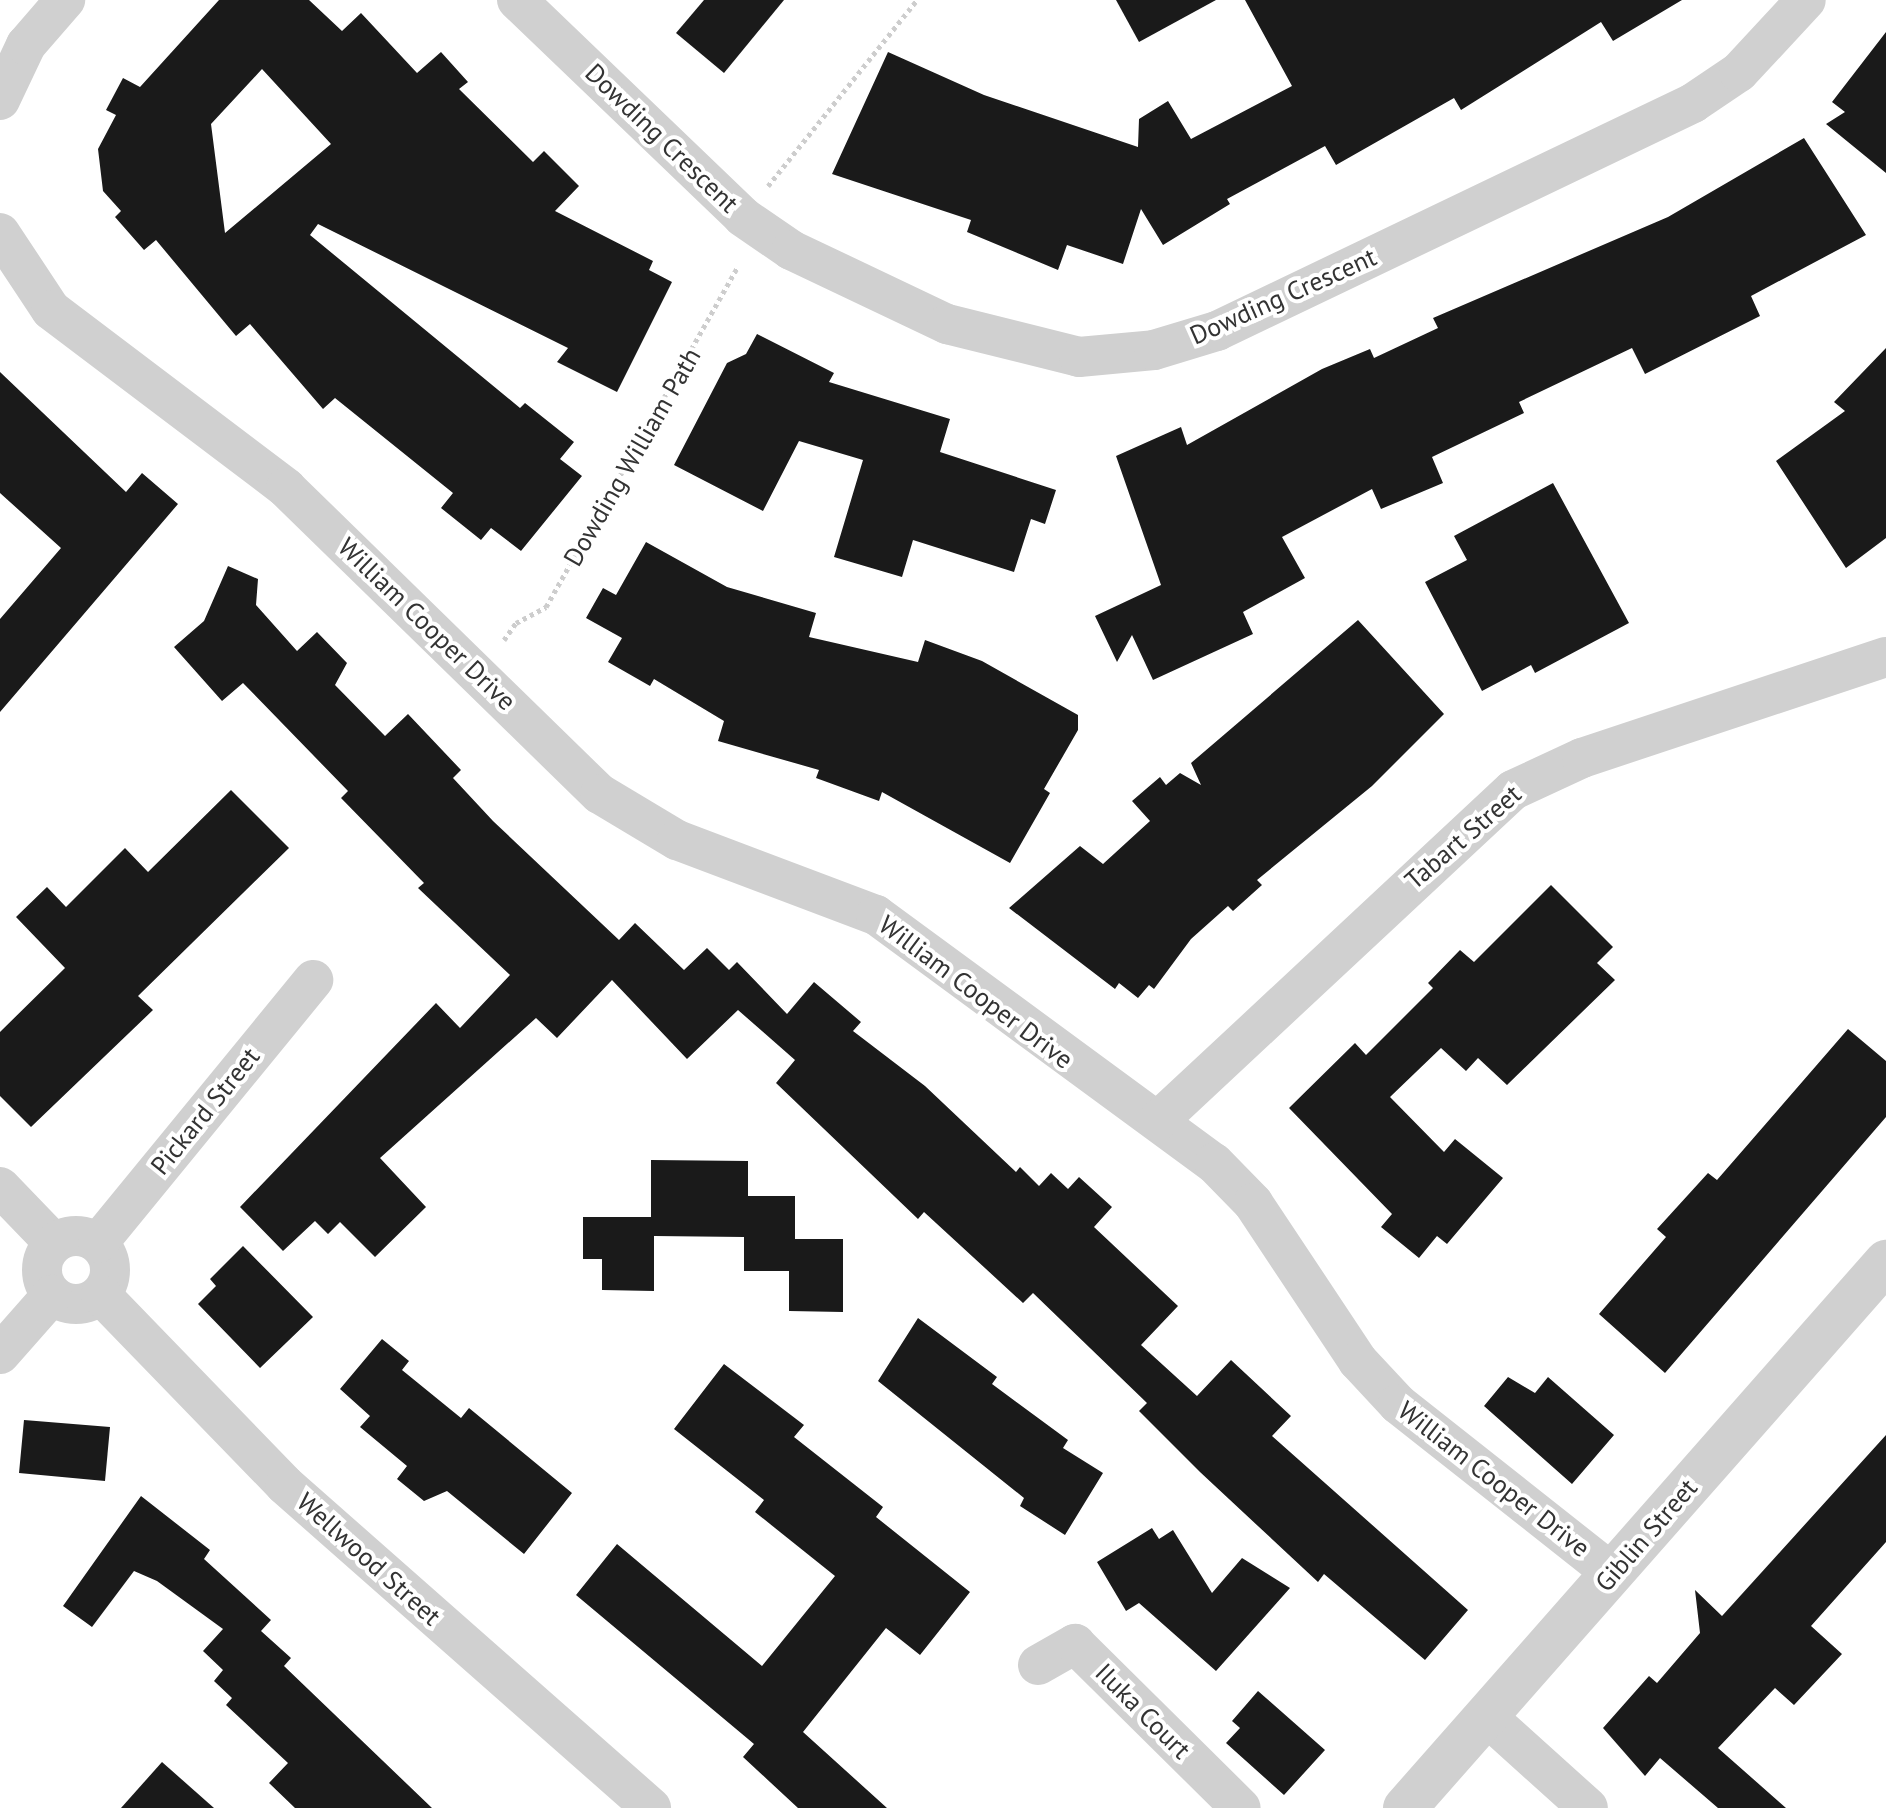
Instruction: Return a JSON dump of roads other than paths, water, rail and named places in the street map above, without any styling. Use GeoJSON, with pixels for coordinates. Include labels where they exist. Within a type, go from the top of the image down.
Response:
{"type":"FeatureCollection","features":[{"type":"Feature","properties":{"kind":"street"},"geometry":{"type":"LineString","coordinates":[[0,100],[26,45],[65,0]]}},
{"type":"Feature","properties":{"kind":"street","name":"Dowding Crescent"},"geometry":{"type":"LineString","coordinates":[[517,0],[743,217],[791,250],[975,333],[1079,357],[1154,350],[1217,331],[1693,103],[1739,72],[1806,0]]}},
{"type":"Feature","properties":{"kind":"street","name":"William Cooper Drive"},"geometry":{"type":"LineString","coordinates":[[0,233],[51,310],[286,488],[480,673],[600,794],[634,818],[876,915],[1158,1121],[1253,1203],[1358,1361],[1398,1404],[1612,1573]]}},
{"type":"Feature","properties":{"kind":"street","name":"Tabart Street"},"geometry":{"type":"LineString","coordinates":[[1158,1121],[1513,790],[1582,758],[1886,657]]}},
{"type":"Feature","properties":{"kind":"street","name":"Pickard Street"},"geometry":{"type":"LineString","coordinates":[[98,1243],[313,980]]}},
{"type":"Feature","properties":{"kind":"street"},"geometry":{"type":"LineString","coordinates":[[0,1187],[54,1243]]}},
{"type":"Feature","properties":{"kind":"street"},"geometry":{"type":"LineString","coordinates":[[81,1235],[98,1243],[110,1263],[101,1295],[82,1305],[52,1295],[42,1263],[54,1243],[81,1235]]}},
{"type":"Feature","properties":{"kind":"street","name":"Giblin Street"},"geometry":{"type":"LineString","coordinates":[[1405,1808],[1886,1262]]}},
{"type":"Feature","properties":{"kind":"street"},"geometry":{"type":"LineString","coordinates":[[0,1354],[52,1295]]}},
{"type":"Feature","properties":{"kind":"street","name":"Wellwood Street"},"geometry":{"type":"LineString","coordinates":[[101,1295],[285,1485],[651,1808]]}},
{"type":"Feature","properties":{"kind":"street","name":"Iluka Court"},"geometry":{"type":"LineString","coordinates":[[1038,1665],[1075,1644],[1241,1808]]}},
{"type":"Feature","properties":{"kind":"street"},"geometry":{"type":"LineString","coordinates":[[1486,1716],[1588,1808]]}}]}
